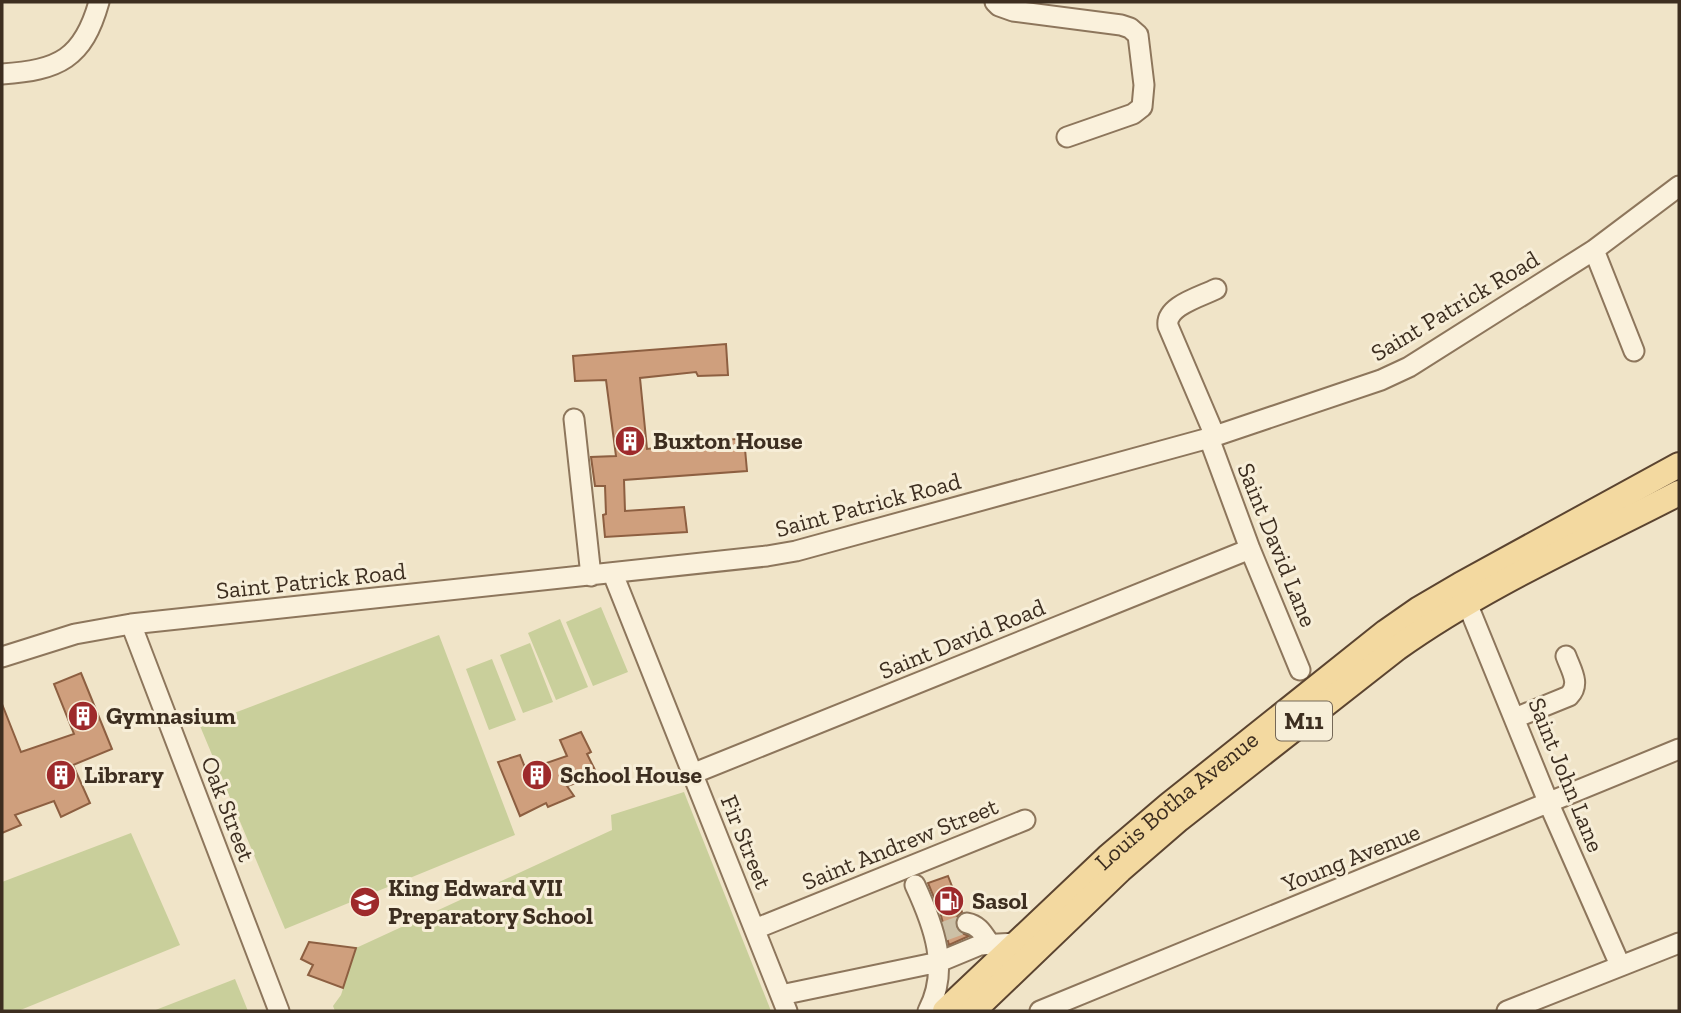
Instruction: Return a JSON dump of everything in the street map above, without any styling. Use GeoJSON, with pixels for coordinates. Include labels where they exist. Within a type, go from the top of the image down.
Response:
{"type":"FeatureCollection","features":[{"type":"Feature","properties":{"kind":"main road","name":"Louis Botha Avenue"},"geometry":{"type":"LineString","coordinates":[[945,1011],[1108,857],[1386,632],[1460,585],[1679,465]]}},
{"type":"Feature","properties":{"kind":"main road","name":"Louis Botha Avenue"},"geometry":{"type":"LineString","coordinates":[[973,1011],[1120,870],[1179,819],[1397,648],[1467,603],[1679,493]]}},
{"type":"Feature","properties":{"kind":"street"},"geometry":{"type":"LineString","coordinates":[[2,74],[51,65],[72,54],[90,29],[99,2]]}},
{"type":"Feature","properties":{"kind":"street"},"geometry":{"type":"LineString","coordinates":[[995,2],[1013,11],[1121,25],[1138,35],[1144,85],[1142,107],[1133,114],[1067,137]]}},
{"type":"Feature","properties":{"kind":"street","name":"Saint Patrick Road"},"geometry":{"type":"LineString","coordinates":[[2,657],[75,634],[131,624],[720,563],[796,551],[1212,437],[1381,380],[1409,367],[1594,250],[1679,186]]}},
{"type":"Feature","properties":{"kind":"street"},"geometry":{"type":"LineString","coordinates":[[1594,250],[1634,351]]}},
{"type":"Feature","properties":{"kind":"street","name":"Saint David Lane"},"geometry":{"type":"LineString","coordinates":[[1216,289],[1171,312],[1167,319],[1168,327],[1212,437],[1250,549],[1300,670]]}},
{"type":"Feature","properties":{"kind":"street"},"geometry":{"type":"LineString","coordinates":[[574,419],[591,576]]}},
{"type":"Feature","properties":{"kind":"street","name":"Saint David Road"},"geometry":{"type":"LineString","coordinates":[[692,774],[1250,549]]}},
{"type":"Feature","properties":{"kind":"street","name":"Fir Street"},"geometry":{"type":"LineString","coordinates":[[613,574],[784,1003]]}},
{"type":"Feature","properties":{"kind":"street","name":"Saint John Lane"},"geometry":{"type":"LineString","coordinates":[[1467,603],[1549,804],[1620,965]]}},
{"type":"Feature","properties":{"kind":"street","name":"Oak Street"},"geometry":{"type":"LineString","coordinates":[[131,624],[279,1011]]}},
{"type":"Feature","properties":{"kind":"street"},"geometry":{"type":"LineString","coordinates":[[1515,718],[1573,692],[1576,682],[1566,656]]}},
{"type":"Feature","properties":{"kind":"street","name":"Young Avenue"},"geometry":{"type":"LineString","coordinates":[[1040,1011],[1679,749]]}},
{"type":"Feature","properties":{"kind":"street","name":"Saint Andrew Street"},"geometry":{"type":"LineString","coordinates":[[755,929],[1025,820]]}},
{"type":"Feature","properties":{"kind":"street"},"geometry":{"type":"LineString","coordinates":[[915,886],[939,933],[935,997],[928,1011]]}},
{"type":"Feature","properties":{"kind":"street"},"geometry":{"type":"LineString","coordinates":[[967,923],[979,929],[989,944]]}},
{"type":"Feature","properties":{"kind":"street"},"geometry":{"type":"LineString","coordinates":[[784,1003],[939,962],[971,947],[1017,943]]}},
{"type":"Feature","properties":{"kind":"street"},"geometry":{"type":"LineString","coordinates":[[1507,1011],[1679,943]]}},
{"type":"Feature","properties":{"kind":"green space"},"geometry":{"type":"Polygon","coordinates":[[[601,607],[628,672],[593,686],[566,622],[601,607]]]}},
{"type":"Feature","properties":{"kind":"green space"},"geometry":{"type":"Polygon","coordinates":[[[560,619],[588,687],[556,700],[528,633],[560,619]]]}},
{"type":"Feature","properties":{"kind":"green space"},"geometry":{"type":"Polygon","coordinates":[[[439,635],[515,835],[285,929],[200,726],[439,635]]]}},
{"type":"Feature","properties":{"kind":"green space"},"geometry":{"type":"Polygon","coordinates":[[[530,643],[553,702],[523,713],[500,655],[530,643]]]}},
{"type":"Feature","properties":{"kind":"green space"},"geometry":{"type":"Polygon","coordinates":[[[492,659],[516,720],[489,730],[466,669],[492,659]]]}},
{"type":"Feature","properties":{"kind":"green space"},"geometry":{"type":"Polygon","coordinates":[[[684,792],[771,1011],[335,1011],[333,1006],[341,995],[356,948],[612,830],[611,815],[684,792]]]}},
{"type":"Feature","properties":{"kind":"green space"},"geometry":{"type":"Polygon","coordinates":[[[131,833],[180,945],[18,1011],[2,1011],[2,882],[131,833]]]}},
{"type":"Feature","properties":{"kind":"green space"},"geometry":{"type":"Polygon","coordinates":[[[235,979],[248,1011],[153,1011],[235,979]]]}},
{"type":"Feature","properties":{"kind":"building","name":"Buxton House"},"geometry":{"type":"Polygon","coordinates":[[[726,344],[728,375],[698,376],[696,372],[640,378],[647,449],[744,438],[747,471],[624,480],[625,511],[684,507],[687,532],[605,537],[605,486],[595,486],[591,457],[616,456],[606,380],[575,381],[573,356],[726,344]]]}},
{"type":"Feature","properties":{"kind":"building"},"geometry":{"type":"Polygon","coordinates":[[[81,673],[112,749],[73,765],[90,803],[61,817],[54,801],[15,815],[21,825],[2,833],[2,704],[21,752],[74,734],[54,684],[81,673]]]}},
{"type":"Feature","properties":{"kind":"building","name":"School House"},"geometry":{"type":"Polygon","coordinates":[[[581,732],[591,752],[587,754],[598,776],[567,786],[574,796],[548,807],[546,803],[520,816],[498,762],[520,755],[526,770],[567,756],[560,740],[581,732]]]}},
{"type":"Feature","properties":{"kind":"building"},"geometry":{"type":"Polygon","coordinates":[[[948,876],[962,912],[955,919],[955,927],[969,936],[949,945],[928,883],[948,876]]]}},
{"type":"Feature","properties":{"kind":"building"},"geometry":{"type":"Polygon","coordinates":[[[309,942],[356,948],[343,988],[308,975],[313,965],[301,959],[309,942]]]}},
{"type":"Feature","properties":{"kind":"tunnel"},"geometry":{"type":"LineString","coordinates":[[942,932],[967,923]]}},
{"type":"Feature","properties":{"kind":"place","name":"Buxton House"},"geometry":{"type":"Point","coordinates":[630,441]}},
{"type":"Feature","properties":{"kind":"place","name":"Gymnasium"},"geometry":{"type":"Point","coordinates":[83,716]}},
{"type":"Feature","properties":{"kind":"place","name":"Library"},"geometry":{"type":"Point","coordinates":[61,775]}},
{"type":"Feature","properties":{"kind":"place","name":"School House"},"geometry":{"type":"Point","coordinates":[537,775]}},
{"type":"Feature","properties":{"kind":"place","name":"Sasol"},"geometry":{"type":"Point","coordinates":[949,901]}},
{"type":"Feature","properties":{"kind":"place","name":"King Edward VII Preparatory School"},"geometry":{"type":"Point","coordinates":[365,902]}}]}
